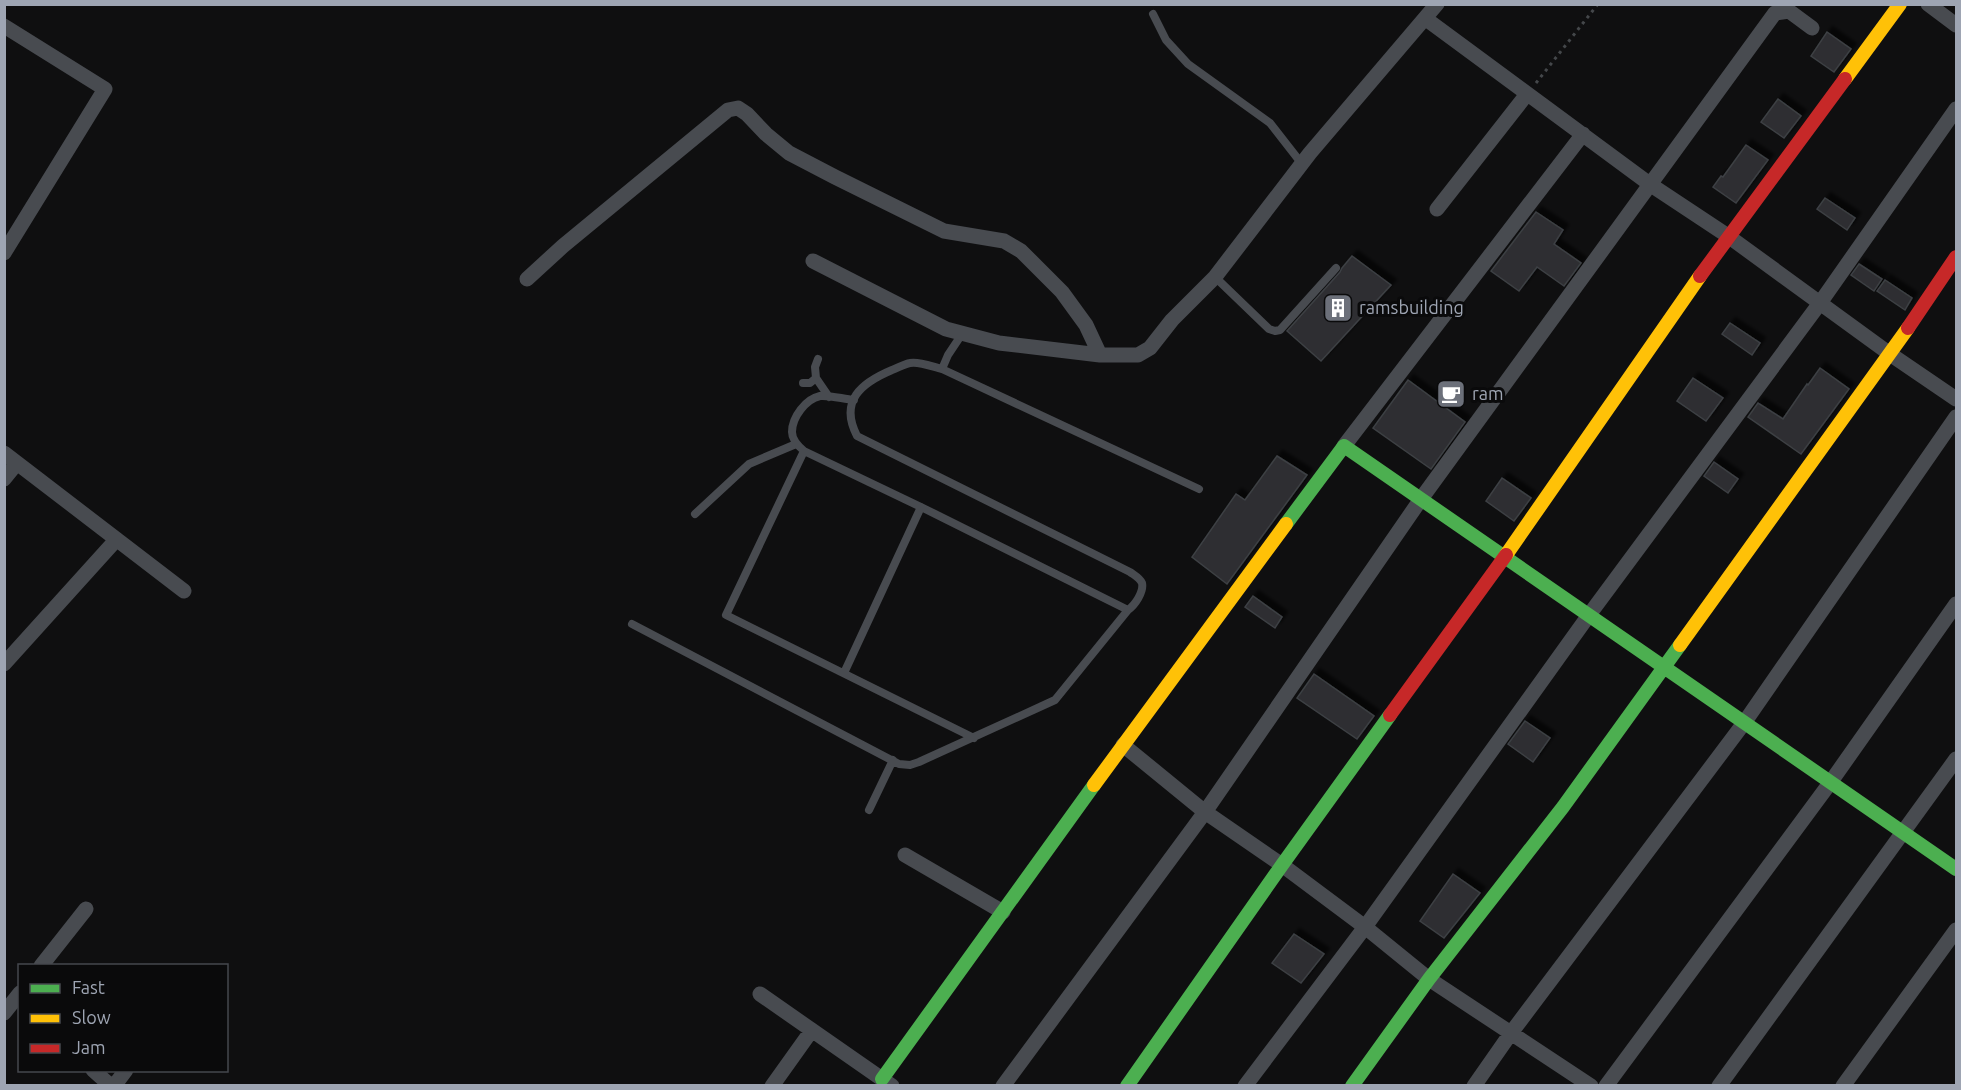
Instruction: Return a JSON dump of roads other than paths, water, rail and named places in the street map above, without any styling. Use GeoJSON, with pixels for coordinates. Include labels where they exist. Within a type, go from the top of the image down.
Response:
{"type":"FeatureCollection","features":[{"type":"Feature","properties":{"kind":"street"},"geometry":{"type":"LineString","coordinates":[[813,261],[946,329],[962,334],[999,344],[1100,355],[1138,355],[1150,348],[1172,320],[1215,277],[1302,164],[1437,4]]}},
{"type":"Feature","properties":{"kind":"street"},"geometry":{"type":"LineString","coordinates":[[1127,1086],[1282,865],[1505,557],[1728,236],[1900,4]]}},
{"type":"Feature","properties":{"kind":"street"},"geometry":{"type":"LineString","coordinates":[[1928,4],[1956,26]]}},
{"type":"Feature","properties":{"kind":"street"},"geometry":{"type":"LineString","coordinates":[[1003,1086],[1205,812],[1421,499],[1775,14],[1789,11],[1812,28]]}},
{"type":"Feature","properties":{"kind":"street"},"geometry":{"type":"LineString","coordinates":[[1426,19],[1652,185],[1728,236],[1956,399]]}},
{"type":"Feature","properties":{"kind":"street"},"geometry":{"type":"LineString","coordinates":[[4,26],[105,89],[4,253]]}},
{"type":"Feature","properties":{"kind":"street"},"geometry":{"type":"LineString","coordinates":[[1437,209],[1527,94]]}},
{"type":"Feature","properties":{"kind":"street"},"geometry":{"type":"LineString","coordinates":[[527,279],[563,246],[728,110],[738,108],[789,153],[844,182],[944,231],[1004,241],[1021,251],[1062,292],[1086,325],[1100,355]]}},
{"type":"Feature","properties":{"kind":"street"},"geometry":{"type":"LineString","coordinates":[[1245,1086],[1365,927],[1589,615],[1820,303],[1956,109]]}},
{"type":"Feature","properties":{"kind":"street"},"geometry":{"type":"LineString","coordinates":[[760,994],[886,1082],[1003,912],[1123,745],[1344,446],[1583,134]]}},
{"type":"Feature","properties":{"kind":"street"},"geometry":{"type":"LineString","coordinates":[[1352,1086],[1429,979],[1563,807],[1890,354],[1956,257]]}},
{"type":"Feature","properties":{"kind":"street"},"geometry":{"type":"LineString","coordinates":[[1474,1086],[1511,1033],[1744,723],[1956,417]]}},
{"type":"Feature","properties":{"kind":"street"},"geometry":{"type":"LineString","coordinates":[[1344,446],[1956,869]]}},
{"type":"Feature","properties":{"kind":"street"},"geometry":{"type":"LineString","coordinates":[[4,453],[184,591]]}},
{"type":"Feature","properties":{"kind":"street"},"geometry":{"type":"LineString","coordinates":[[4,479],[17,463]]}},
{"type":"Feature","properties":{"kind":"street"},"geometry":{"type":"LineString","coordinates":[[4,664],[116,540]]}},
{"type":"Feature","properties":{"kind":"street"},"geometry":{"type":"LineString","coordinates":[[1606,1086],[1830,783],[1956,604]]}},
{"type":"Feature","properties":{"kind":"street"},"geometry":{"type":"LineString","coordinates":[[1123,745],[1205,812],[1282,865],[1365,927],[1429,979],[1591,1086]]}},
{"type":"Feature","properties":{"kind":"street"},"geometry":{"type":"LineString","coordinates":[[1719,1086],[1956,759]]}},
{"type":"Feature","properties":{"kind":"street"},"geometry":{"type":"LineString","coordinates":[[905,855],[1003,912]]}},
{"type":"Feature","properties":{"kind":"street"},"geometry":{"type":"LineString","coordinates":[[43,964],[86,909]]}},
{"type":"Feature","properties":{"kind":"street"},"geometry":{"type":"LineString","coordinates":[[1843,1086],[1956,930]]}},
{"type":"Feature","properties":{"kind":"street"},"geometry":{"type":"LineString","coordinates":[[772,1086],[812,1030]]}},
{"type":"Feature","properties":{"kind":"street"},"geometry":{"type":"LineString","coordinates":[[94,1072],[112,1086],[125,1072]]}},
{"type":"Feature","properties":{"kind":"lane"},"geometry":{"type":"LineString","coordinates":[[1153,14],[1166,40],[1188,64],[1269,123],[1302,164]]}},
{"type":"Feature","properties":{"kind":"lane"},"geometry":{"type":"LineString","coordinates":[[1215,277],[1269,329],[1275,332],[1280,330],[1336,268]]}},
{"type":"Feature","properties":{"kind":"lane"},"geometry":{"type":"LineString","coordinates":[[942,369],[962,334]]}},
{"type":"Feature","properties":{"kind":"lane"},"geometry":{"type":"LineString","coordinates":[[818,359],[815,368],[816,378],[830,397]]}},
{"type":"Feature","properties":{"kind":"lane"},"geometry":{"type":"LineString","coordinates":[[632,624],[899,764],[910,765],[1055,700],[1128,610],[1134,606],[1142,585],[1141,580],[1130,572],[858,436],[851,424],[850,410],[864,384],[911,362],[942,369],[1199,489]]}},
{"type":"Feature","properties":{"kind":"lane"},"geometry":{"type":"LineString","coordinates":[[803,383],[810,383],[816,378]]}},
{"type":"Feature","properties":{"kind":"lane"},"geometry":{"type":"LineString","coordinates":[[854,400],[821,396],[805,405],[796,417],[792,432],[796,444],[804,452],[921,507],[1128,610]]}},
{"type":"Feature","properties":{"kind":"lane"},"geometry":{"type":"LineString","coordinates":[[695,514],[748,465],[796,444]]}},
{"type":"Feature","properties":{"kind":"lane"},"geometry":{"type":"LineString","coordinates":[[804,452],[726,615],[974,738]]}},
{"type":"Feature","properties":{"kind":"lane"},"geometry":{"type":"LineString","coordinates":[[844,673],[921,507]]}},
{"type":"Feature","properties":{"kind":"lane"},"geometry":{"type":"LineString","coordinates":[[869,810],[893,760]]}},
{"type":"Feature","properties":{"kind":"place","name":"ramsbuilding"},"geometry":{"type":"Point","coordinates":[1338,308]}},
{"type":"Feature","properties":{"kind":"place","name":"ram"},"geometry":{"type":"Point","coordinates":[1451,394]}}]}
